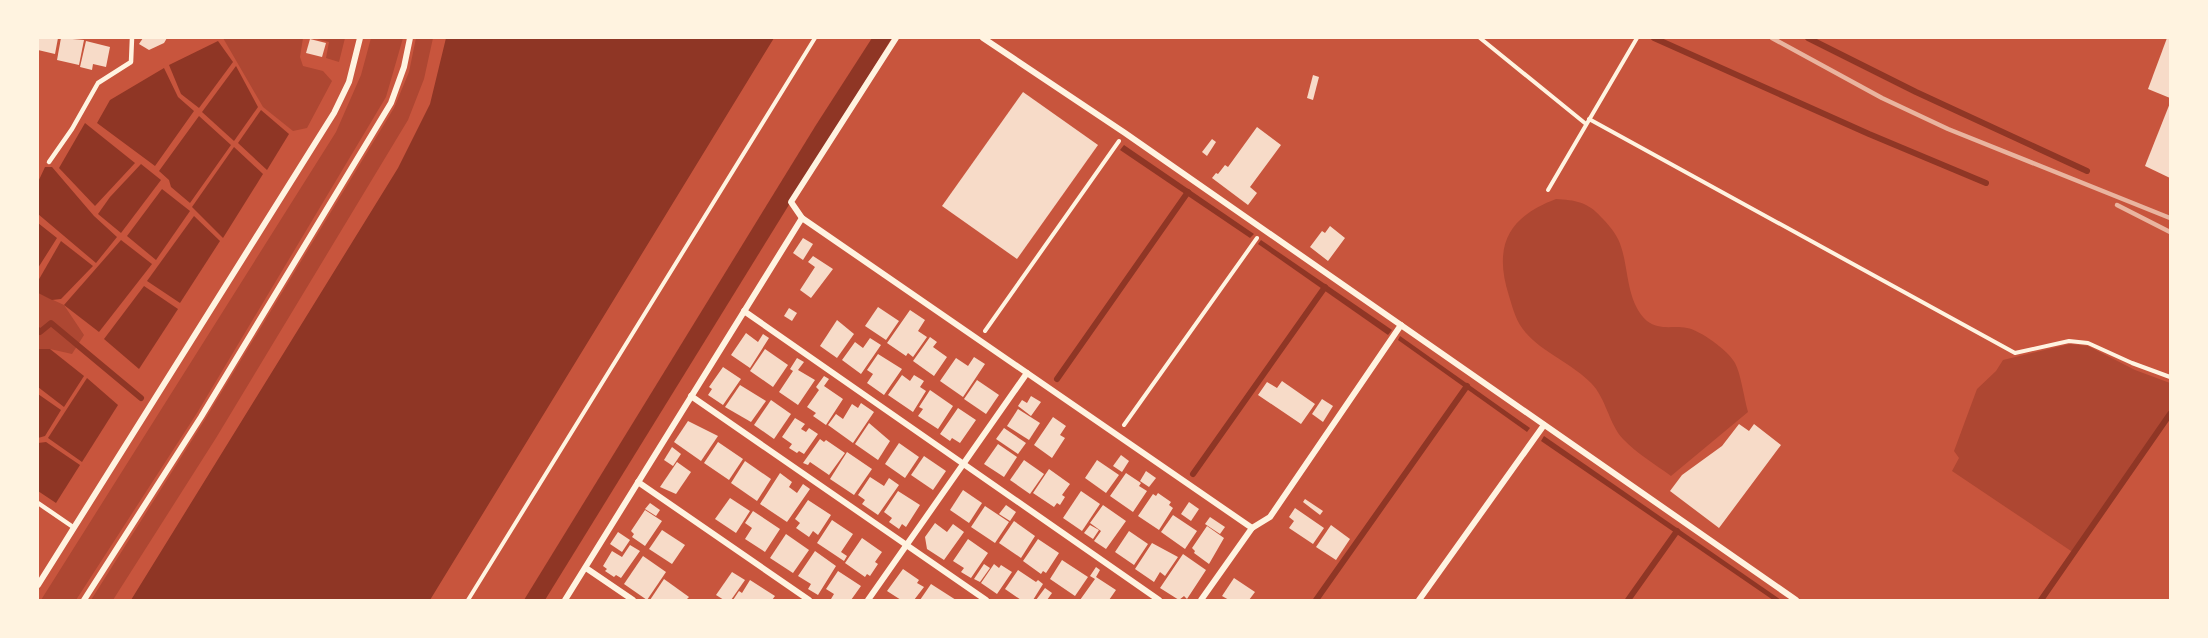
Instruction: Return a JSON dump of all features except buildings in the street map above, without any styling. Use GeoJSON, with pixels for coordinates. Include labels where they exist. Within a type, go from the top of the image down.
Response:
{"type":"FeatureCollection","features":[{"type":"Feature","properties":{"kind":"street"},"geometry":{"type":"LineString","coordinates":[[38,585],[334,113],[349,82],[360,38]]}},
{"type":"Feature","properties":{"kind":"street"},"geometry":{"type":"LineString","coordinates":[[84,600],[201,417],[391,103],[404,67],[410,38]]}},
{"type":"Feature","properties":{"kind":"street"},"geometry":{"type":"LineString","coordinates":[[896,38],[791,202],[802,218],[1252,528]]}},
{"type":"Feature","properties":{"kind":"street"},"geometry":{"type":"LineString","coordinates":[[983,38],[1125,133],[1796,600]]}},
{"type":"Feature","properties":{"kind":"street"},"geometry":{"type":"LineString","coordinates":[[565,600],[802,218]]}},
{"type":"Feature","properties":{"kind":"street"},"geometry":{"type":"LineString","coordinates":[[744,311],[1159,600]]}},
{"type":"Feature","properties":{"kind":"street"},"geometry":{"type":"LineString","coordinates":[[1201,600],[1252,528],[1270,517],[1401,325]]}},
{"type":"Feature","properties":{"kind":"street"},"geometry":{"type":"LineString","coordinates":[[867,600],[1027,373]]}},
{"type":"Feature","properties":{"kind":"street"},"geometry":{"type":"LineString","coordinates":[[691,396],[986,600]]}},
{"type":"Feature","properties":{"kind":"street"},"geometry":{"type":"LineString","coordinates":[[1419,600],[1544,425]]}},
{"type":"Feature","properties":{"kind":"street"},"geometry":{"type":"LineString","coordinates":[[638,482],[808,600]]}},
{"type":"Feature","properties":{"kind":"street"},"geometry":{"type":"LineString","coordinates":[[586,568],[633,600]]}},
{"type":"Feature","properties":{"kind":"lane"},"geometry":{"type":"LineString","coordinates":[[49,162],[72,129],[98,83],[131,62],[132,38]]}},
{"type":"Feature","properties":{"kind":"lane"},"geometry":{"type":"LineString","coordinates":[[38,503],[73,527]]}},
{"type":"Feature","properties":{"kind":"path"},"geometry":{"type":"LineString","coordinates":[[468,600],[815,38]]}},
{"type":"Feature","properties":{"kind":"path"},"geometry":{"type":"LineString","coordinates":[[1480,38],[1588,121],[2015,353],[2069,342],[2088,343],[2170,377]]}},
{"type":"Feature","properties":{"kind":"path"},"geometry":{"type":"LineString","coordinates":[[1548,190],[1637,38]]}},
{"type":"Feature","properties":{"kind":"path"},"geometry":{"type":"LineString","coordinates":[[979,340],[1125,133]]}},
{"type":"Feature","properties":{"kind":"path"},"geometry":{"type":"LineString","coordinates":[[1117,435],[1263,230]]}},
{"type":"Feature","properties":{"kind":"shaded area"},"geometry":{"type":"Polygon","coordinates":[[[223,38],[303,38],[300,57],[303,66],[323,71],[332,81],[307,128],[293,131],[263,107],[223,38]]]}},
{"type":"Feature","properties":{"kind":"shaded area"},"geometry":{"type":"Polygon","coordinates":[[[313,38],[345,38],[339,62],[326,58],[329,42],[313,38]]]}},
{"type":"Feature","properties":{"kind":"shaded area"},"geometry":{"type":"Polygon","coordinates":[[[371,38],[403,38],[386,97],[197,413],[76,600],[41,600],[336,132],[361,75],[371,38]]]}},
{"type":"Feature","properties":{"kind":"shaded area"},"geometry":{"type":"Polygon","coordinates":[[[416,38],[433,38],[424,79],[408,120],[216,438],[113,600],[91,600],[204,421],[394,108],[409,72],[416,38]]]}},
{"type":"Feature","properties":{"kind":"shaded area"},"geometry":{"type":"Polygon","coordinates":[[[446,38],[774,38],[430,600],[131,600],[398,168],[430,104],[446,38]]]}},
{"type":"Feature","properties":{"kind":"shaded area"},"geometry":{"type":"Polygon","coordinates":[[[872,38],[892,38],[545,600],[524,600],[816,125],[872,38]]]}},
{"type":"Feature","properties":{"kind":"shaded area"},"geometry":{"type":"Polygon","coordinates":[[[218,41],[233,62],[199,108],[181,94],[169,65],[218,41]]]}},
{"type":"Feature","properties":{"kind":"shaded area"},"geometry":{"type":"Polygon","coordinates":[[[236,66],[258,107],[234,141],[202,112],[236,66]]]}},
{"type":"Feature","properties":{"kind":"shaded area"},"geometry":{"type":"Polygon","coordinates":[[[164,68],[178,97],[194,111],[155,166],[97,123],[110,100],[164,68]]]}},
{"type":"Feature","properties":{"kind":"shaded area"},"geometry":{"type":"Polygon","coordinates":[[[261,110],[289,134],[267,170],[238,143],[261,110]]]}},
{"type":"Feature","properties":{"kind":"shaded area"},"geometry":{"type":"Polygon","coordinates":[[[199,116],[231,145],[190,203],[171,187],[169,180],[159,171],[199,116]]]}},
{"type":"Feature","properties":{"kind":"shaded area"},"geometry":{"type":"Polygon","coordinates":[[[85,123],[135,163],[95,206],[59,168],[85,123]]]}},
{"type":"Feature","properties":{"kind":"shaded area"},"geometry":{"type":"Polygon","coordinates":[[[1124,145],[1254,234],[1250,238],[1120,150],[1124,145]]]}},
{"type":"Feature","properties":{"kind":"shaded area"},"geometry":{"type":"Polygon","coordinates":[[[234,147],[263,174],[223,238],[192,207],[234,147]]]}},
{"type":"Feature","properties":{"kind":"shaded area"},"geometry":{"type":"Polygon","coordinates":[[[141,164],[161,180],[121,233],[98,214],[110,197],[141,164]]]}},
{"type":"Feature","properties":{"kind":"shaded area"},"geometry":{"type":"Polygon","coordinates":[[[45,167],[52,167],[94,216],[117,237],[96,263],[38,214],[38,182],[45,167]]]}},
{"type":"Feature","properties":{"kind":"shaded area"},"geometry":{"type":"Polygon","coordinates":[[[162,189],[190,211],[156,260],[127,236],[162,189]]]}},
{"type":"Feature","properties":{"kind":"shaded area"},"geometry":{"type":"Polygon","coordinates":[[[1556,199],[1586,205],[1596,212],[1612,230],[1622,249],[1634,303],[1647,321],[1662,327],[1682,327],[1693,330],[1714,342],[1735,363],[1748,412],[1671,476],[1623,439],[1591,383],[1532,340],[1515,315],[1504,278],[1504,248],[1508,236],[1526,215],[1556,199]]]}},
{"type":"Feature","properties":{"kind":"shaded area"},"geometry":{"type":"Polygon","coordinates":[[[194,216],[220,241],[180,303],[147,281],[194,216]]]}},
{"type":"Feature","properties":{"kind":"shaded area"},"geometry":{"type":"Polygon","coordinates":[[[38,223],[57,238],[38,268],[38,223]]]}},
{"type":"Feature","properties":{"kind":"shaded area"},"geometry":{"type":"Polygon","coordinates":[[[121,240],[152,264],[99,332],[64,305],[121,240]]]}},
{"type":"Feature","properties":{"kind":"shaded area"},"geometry":{"type":"Polygon","coordinates":[[[1261,240],[1392,330],[1388,335],[1258,244],[1261,240]]]}},
{"type":"Feature","properties":{"kind":"shaded area"},"geometry":{"type":"Polygon","coordinates":[[[61,241],[93,266],[61,299],[52,300],[38,293],[38,281],[61,241]]]}},
{"type":"Feature","properties":{"kind":"shaded area"},"geometry":{"type":"Polygon","coordinates":[[[144,286],[178,309],[139,369],[104,339],[144,286]]]}},
{"type":"Feature","properties":{"kind":"shaded area"},"geometry":{"type":"Polygon","coordinates":[[[38,293],[64,305],[84,335],[72,354],[38,349],[38,293]]]}},
{"type":"Feature","properties":{"kind":"shaded area"},"geometry":{"type":"Polygon","coordinates":[[[1400,336],[1530,428],[1527,432],[1398,340],[1400,336]]]}},
{"type":"Feature","properties":{"kind":"shaded area"},"geometry":{"type":"Polygon","coordinates":[[[2070,344],[2088,346],[2135,370],[2170,383],[2170,414],[2074,553],[1952,471],[1959,458],[1954,451],[1977,389],[1996,371],[2003,360],[2070,344]]]}},
{"type":"Feature","properties":{"kind":"shaded area"},"geometry":{"type":"Polygon","coordinates":[[[38,349],[50,349],[84,376],[64,407],[38,387],[38,349]]]}},
{"type":"Feature","properties":{"kind":"shaded area"},"geometry":{"type":"Polygon","coordinates":[[[87,378],[118,405],[82,462],[48,438],[87,378]]]}},
{"type":"Feature","properties":{"kind":"shaded area"},"geometry":{"type":"Polygon","coordinates":[[[38,394],[61,410],[45,436],[38,438],[38,394]]]}},
{"type":"Feature","properties":{"kind":"shaded area"},"geometry":{"type":"Polygon","coordinates":[[[1544,436],[1781,600],[1773,600],[1541,441],[1544,436]]]}},
{"type":"Feature","properties":{"kind":"shaded area"},"geometry":{"type":"Polygon","coordinates":[[[46,442],[80,465],[56,503],[38,491],[38,443],[46,442]]]}},
{"type":"Feature","properties":{"kind":"waterway"},"geometry":{"type":"LineString","coordinates":[[1654,38],[1869,134],[1986,183]]}},
{"type":"Feature","properties":{"kind":"waterway"},"geometry":{"type":"LineString","coordinates":[[1808,38],[1916,92],[2087,171]]}},
{"type":"Feature","properties":{"kind":"waterway"},"geometry":{"type":"LineString","coordinates":[[1057,379],[1188,192]]}},
{"type":"Feature","properties":{"kind":"waterway"},"geometry":{"type":"LineString","coordinates":[[1193,474],[1325,287]]}},
{"type":"Feature","properties":{"kind":"waterway"},"geometry":{"type":"LineString","coordinates":[[38,330],[40,332],[51,323],[141,398]]}},
{"type":"Feature","properties":{"kind":"waterway"},"geometry":{"type":"LineString","coordinates":[[1316,600],[1467,386]]}},
{"type":"Feature","properties":{"kind":"waterway"},"geometry":{"type":"LineString","coordinates":[[2041,600],[2170,414]]}},
{"type":"Feature","properties":{"kind":"waterway"},"geometry":{"type":"LineString","coordinates":[[1628,600],[1677,531]]}},
{"type":"Feature","properties":{"kind":"railway"},"geometry":{"type":"LineString","coordinates":[[1772,38],[1882,98],[1948,129],[2170,218]]}},
{"type":"Feature","properties":{"kind":"railway"},"geometry":{"type":"LineString","coordinates":[[2117,205],[2170,232]]}}]}
